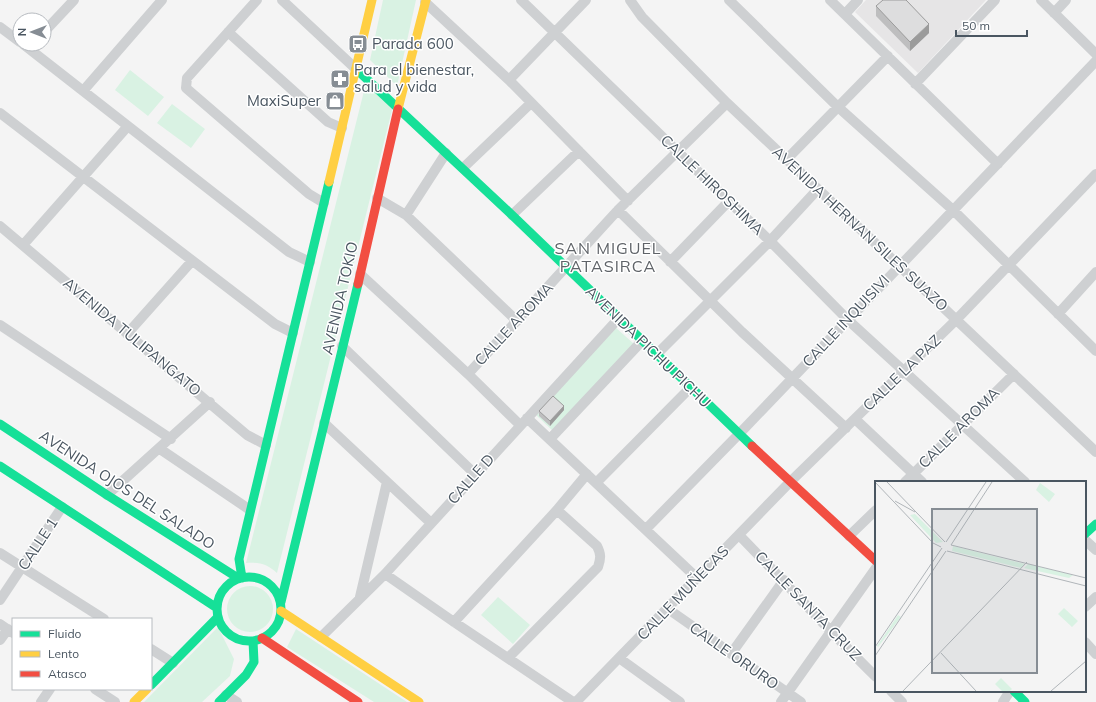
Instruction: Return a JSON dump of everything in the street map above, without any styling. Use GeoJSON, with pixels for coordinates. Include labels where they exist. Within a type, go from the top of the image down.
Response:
{"type":"FeatureCollection","features":[{"type":"Feature","properties":{"kind":"street"},"geometry":{"type":"LineString","coordinates":[[52,23],[74,0]]}},
{"type":"Feature","properties":{"kind":"street"},"geometry":{"type":"LineString","coordinates":[[83,90],[162,0]]}},
{"type":"Feature","properties":{"kind":"street"},"geometry":{"type":"LineString","coordinates":[[256,0],[187,78],[186,88],[309,194],[324,203]]}},
{"type":"Feature","properties":{"kind":"street","name":"AVENIDA PICHU PICHU"},"geometry":{"type":"LineString","coordinates":[[282,0],[463,168],[690,388],[875,560]]}},
{"type":"Feature","properties":{"kind":"street"},"geometry":{"type":"LineString","coordinates":[[240,578],[239,559],[250,510],[372,0]]}},
{"type":"Feature","properties":{"kind":"street","name":"CALLE HIROSHIMA"},"geometry":{"type":"LineString","coordinates":[[521,0],[728,202],[770,240],[848,320],[1024,481]]}},
{"type":"Feature","properties":{"kind":"street"},"geometry":{"type":"LineString","coordinates":[[509,80],[586,0]]}},
{"type":"Feature","properties":{"kind":"street","name":"AVENIDA HERNAN SILES SUAZO"},"geometry":{"type":"LineString","coordinates":[[630,0],[642,17],[727,103],[1096,452]]}},
{"type":"Feature","properties":{"kind":"street"},"geometry":{"type":"LineString","coordinates":[[729,0],[838,106],[953,210],[1008,266],[1096,350]]}},
{"type":"Feature","properties":{"kind":"street"},"geometry":{"type":"LineString","coordinates":[[830,0],[998,164]]}},
{"type":"Feature","properties":{"kind":"street"},"geometry":{"type":"LineString","coordinates":[[845,14],[858,0]]}},
{"type":"Feature","properties":{"kind":"street"},"geometry":{"type":"LineString","coordinates":[[915,84],[995,0]]}},
{"type":"Feature","properties":{"kind":"street"},"geometry":{"type":"LineString","coordinates":[[1041,0],[1096,54]]}},
{"type":"Feature","properties":{"kind":"street"},"geometry":{"type":"LineString","coordinates":[[1054,13],[1066,0]]}},
{"type":"Feature","properties":{"kind":"street"},"geometry":{"type":"LineString","coordinates":[[426,1],[509,80],[628,201]]}},
{"type":"Feature","properties":{"kind":"street","name":"AVENIDA TOKIO"},"geometry":{"type":"LineString","coordinates":[[281,606],[398,108],[426,1]]}},
{"type":"Feature","properties":{"kind":"street"},"geometry":{"type":"LineString","coordinates":[[0,27],[12,36]]}},
{"type":"Feature","properties":{"kind":"street"},"geometry":{"type":"LineString","coordinates":[[228,32],[328,122],[342,128]]}},
{"type":"Feature","properties":{"kind":"street"},"geometry":{"type":"LineString","coordinates":[[36,52],[289,252],[310,262]]}},
{"type":"Feature","properties":{"kind":"street"},"geometry":{"type":"LineString","coordinates":[[787,159],[888,56]]}},
{"type":"Feature","properties":{"kind":"street","name":"CALLE INQUISIVI"},"geometry":{"type":"LineString","coordinates":[[646,529],[793,378],[898,266],[1096,61]]}},
{"type":"Feature","properties":{"kind":"street"},"geometry":{"type":"LineString","coordinates":[[463,168],[531,103]]}},
{"type":"Feature","properties":{"kind":"street","name":"CALLE AROMA"},"geometry":{"type":"LineString","coordinates":[[468,374],[618,210],[727,103]]}},
{"type":"Feature","properties":{"kind":"street"},"geometry":{"type":"LineString","coordinates":[[0,113],[275,324],[293,333]]}},
{"type":"Feature","properties":{"kind":"street"},"geometry":{"type":"LineString","coordinates":[[23,246],[128,126]]}},
{"type":"Feature","properties":{"kind":"street"},"geometry":{"type":"LineString","coordinates":[[512,215],[579,150]]}},
{"type":"Feature","properties":{"kind":"street"},"geometry":{"type":"LineString","coordinates":[[406,215],[446,153]]}},
{"type":"Feature","properties":{"kind":"street","name":"CALLE LA PAZ"},"geometry":{"type":"LineString","coordinates":[[790,482],[956,320],[1096,174]]}},
{"type":"Feature","properties":{"kind":"street"},"geometry":{"type":"LineString","coordinates":[[656,355],[770,240],[818,189]]}},
{"type":"Feature","properties":{"kind":"street"},"geometry":{"type":"LineString","coordinates":[[377,198],[406,215],[517,322]]}},
{"type":"Feature","properties":{"kind":"street"},"geometry":{"type":"LineString","coordinates":[[670,262],[728,202]]}},
{"type":"Feature","properties":{"kind":"street"},"geometry":{"type":"LineString","coordinates":[[618,210],[710,301],[846,428]]}},
{"type":"Feature","properties":{"kind":"street","name":"AVENIDA TULIPANGATO"},"geometry":{"type":"LineString","coordinates":[[2,230],[210,402],[247,435],[266,445]]}},
{"type":"Feature","properties":{"kind":"street"},"geometry":{"type":"LineString","coordinates":[[127,334],[192,261]]}},
{"type":"Feature","properties":{"kind":"street"},"geometry":{"type":"LineString","coordinates":[[1058,314],[1096,272]]}},
{"type":"Feature","properties":{"kind":"street"},"geometry":{"type":"LineString","coordinates":[[360,274],[468,374],[524,422],[550,439],[697,578]]}},
{"type":"Feature","properties":{"kind":"street","name":"CALLE D"},"geometry":{"type":"LineString","coordinates":[[321,637],[385,574],[618,319]]}},
{"type":"Feature","properties":{"kind":"street"},"geometry":{"type":"LineString","coordinates":[[1,327],[171,439]]}},
{"type":"Feature","properties":{"kind":"street"},"geometry":{"type":"LineString","coordinates":[[550,439],[642,341]]}},
{"type":"Feature","properties":{"kind":"street"},"geometry":{"type":"LineString","coordinates":[[342,346],[475,474]]}},
{"type":"Feature","properties":{"kind":"street","name":"CALLE AROMA"},"geometry":{"type":"LineString","coordinates":[[906,481],[1014,374]]}},
{"type":"Feature","properties":{"kind":"street"},"geometry":{"type":"LineString","coordinates":[[597,482],[690,388]]}},
{"type":"Feature","properties":{"kind":"street"},"geometry":{"type":"LineString","coordinates":[[107,495],[160,449],[210,402]]}},
{"type":"Feature","properties":{"kind":"street"},"geometry":{"type":"LineString","coordinates":[[855,419],[921,481]]}},
{"type":"Feature","properties":{"kind":"street"},"geometry":{"type":"LineString","coordinates":[[324,423],[431,523]]}},
{"type":"Feature","properties":{"kind":"street","name":"AVENIDA OJOS DEL SALADO"},"geometry":{"type":"LineString","coordinates":[[0,424],[107,495],[240,578]]}},
{"type":"Feature","properties":{"kind":"street"},"geometry":{"type":"LineString","coordinates":[[160,449],[250,510]]}},
{"type":"Feature","properties":{"kind":"street"},"geometry":{"type":"LineString","coordinates":[[0,466],[218,612]]}},
{"type":"Feature","properties":{"kind":"street"},"geometry":{"type":"LineString","coordinates":[[454,622],[557,510],[587,474]]}},
{"type":"Feature","properties":{"kind":"street"},"geometry":{"type":"LineString","coordinates":[[360,597],[387,482]]}},
{"type":"Feature","properties":{"kind":"street","name":"CALLE MUÑECAS"},"geometry":{"type":"LineString","coordinates":[[575,702],[668,609],[790,482]]}},
{"type":"Feature","properties":{"kind":"street","name":"CALLE 1"},"geometry":{"type":"LineString","coordinates":[[0,600],[62,507]]}},
{"type":"Feature","properties":{"kind":"street"},"geometry":{"type":"LineString","coordinates":[[508,658],[598,567],[601,560],[601,553],[597,546],[557,510]]}},
{"type":"Feature","properties":{"kind":"street"},"geometry":{"type":"LineString","coordinates":[[849,536],[875,511]]}},
{"type":"Feature","properties":{"kind":"street"},"geometry":{"type":"LineString","coordinates":[[1086,533],[1096,524]]}},
{"type":"Feature","properties":{"kind":"street","name":"CALLE SANTA CRUZ"},"geometry":{"type":"LineString","coordinates":[[739,535],[784,580],[830,632],[875,676]]}},
{"type":"Feature","properties":{"kind":"street"},"geometry":{"type":"LineString","coordinates":[[1086,541],[1096,550]]}},
{"type":"Feature","properties":{"kind":"street"},"geometry":{"type":"LineString","coordinates":[[0,553],[102,618]]}},
{"type":"Feature","properties":{"kind":"street"},"geometry":{"type":"LineString","coordinates":[[781,702],[875,569]]}},
{"type":"Feature","properties":{"kind":"street"},"geometry":{"type":"LineString","coordinates":[[385,574],[454,622],[575,702]]}},
{"type":"Feature","properties":{"kind":"street"},"geometry":{"type":"LineString","coordinates":[[281,606],[276,627],[258,640],[244,641],[231,635],[222,625],[218,612],[221,593],[232,582],[240,578],[256,577],[265,580],[272,586],[281,606],[321,637],[419,702]]}},
{"type":"Feature","properties":{"kind":"street"},"geometry":{"type":"LineString","coordinates":[[731,654],[784,580]]}},
{"type":"Feature","properties":{"kind":"street"},"geometry":{"type":"LineString","coordinates":[[1086,607],[1096,597]]}},
{"type":"Feature","properties":{"kind":"street","name":"CALLE ORURO"},"geometry":{"type":"LineString","coordinates":[[668,609],[801,702]]}},
{"type":"Feature","properties":{"kind":"street"},"geometry":{"type":"LineString","coordinates":[[152,684],[173,663],[218,612]]}},
{"type":"Feature","properties":{"kind":"street"},"geometry":{"type":"LineString","coordinates":[[0,640],[7,628]]}},
{"type":"Feature","properties":{"kind":"street"},"geometry":{"type":"LineString","coordinates":[[223,699],[246,675],[254,662],[258,640]]}},
{"type":"Feature","properties":{"kind":"street"},"geometry":{"type":"LineString","coordinates":[[258,640],[358,702]]}},
{"type":"Feature","properties":{"kind":"street"},"geometry":{"type":"LineString","coordinates":[[1086,643],[1096,654]]}},
{"type":"Feature","properties":{"kind":"street"},"geometry":{"type":"LineString","coordinates":[[152,650],[173,663]]}},
{"type":"Feature","properties":{"kind":"street"},"geometry":{"type":"LineString","coordinates":[[620,658],[680,702]]}},
{"type":"Feature","properties":{"kind":"street"},"geometry":{"type":"LineString","coordinates":[[40,702],[49,690]]}},
{"type":"Feature","properties":{"kind":"street"},"geometry":{"type":"LineString","coordinates":[[97,690],[115,702]]}},
{"type":"Feature","properties":{"kind":"street"},"geometry":{"type":"LineString","coordinates":[[134,702],[146,690]]}},
{"type":"Feature","properties":{"kind":"street"},"geometry":{"type":"LineString","coordinates":[[892,692],[902,702]]}},
{"type":"Feature","properties":{"kind":"street"},"geometry":{"type":"LineString","coordinates":[[1003,702],[1009,692]]}},
{"type":"Feature","properties":{"kind":"street"},"geometry":{"type":"LineString","coordinates":[[1015,692],[1025,702]]}},
{"type":"Feature","properties":{"kind":"street"},"geometry":{"type":"LineString","coordinates":[[223,699],[237,702]]}},
{"type":"Feature","properties":{"kind":"shaded area"},"geometry":{"type":"Polygon","coordinates":[[[866,0],[986,0],[918,73],[855,12],[866,0]]]}},
{"type":"Feature","properties":{"kind":"green space"},"geometry":{"type":"Polygon","coordinates":[[[383,0],[416,0],[397,86],[370,60],[383,0]]]}},
{"type":"Feature","properties":{"kind":"green space"},"geometry":{"type":"Polygon","coordinates":[[[130,70],[164,97],[148,116],[115,90],[130,70]]]}},
{"type":"Feature","properties":{"kind":"green space"},"geometry":{"type":"Polygon","coordinates":[[[366,83],[393,106],[277,573],[263,564],[246,563],[366,83]]]}},
{"type":"Feature","properties":{"kind":"green space"},"geometry":{"type":"Polygon","coordinates":[[[172,104],[205,129],[191,148],[157,123],[172,104]]]}},
{"type":"Feature","properties":{"kind":"green space"},"geometry":{"type":"Polygon","coordinates":[[[615,327],[634,344],[553,431],[535,414],[615,327]]]}},
{"type":"Feature","properties":{"kind":"green space"},"geometry":{"type":"Polygon","coordinates":[[[250,586],[263,590],[269,596],[273,609],[269,622],[263,628],[250,632],[237,628],[231,622],[227,609],[231,596],[237,590],[250,586]]]}},
{"type":"Feature","properties":{"kind":"green space"},"geometry":{"type":"Polygon","coordinates":[[[498,597],[530,625],[513,644],[481,615],[498,597]]]}},
{"type":"Feature","properties":{"kind":"green space"},"geometry":{"type":"Polygon","coordinates":[[[218,627],[234,659],[230,676],[202,702],[144,702],[218,627]]]}},
{"type":"Feature","properties":{"kind":"green space"},"geometry":{"type":"Polygon","coordinates":[[[296,629],[407,702],[374,702],[287,647],[296,629]]]}},
{"type":"Feature","properties":{"kind":"building"},"geometry":{"type":"Polygon","coordinates":[[[883,0],[906,0],[929,24],[910,42],[876,6],[883,0]]]}},
{"type":"Feature","properties":{"kind":"building"},"geometry":{"type":"Polygon","coordinates":[[[553,396],[564,406],[550,421],[539,411],[553,396]]]}},
{"type":"Feature","properties":{"kind":"traffic: fast"},"geometry":{"type":"LineString","coordinates":[[356,69],[512,215],[752,446]]}},
{"type":"Feature","properties":{"kind":"traffic: fast"},"geometry":{"type":"LineString","coordinates":[[242,578],[239,559],[329,182]]}},
{"type":"Feature","properties":{"kind":"traffic: fast"},"geometry":{"type":"LineString","coordinates":[[281,602],[358,284]]}},
{"type":"Feature","properties":{"kind":"traffic: fast"},"geometry":{"type":"LineString","coordinates":[[0,424],[107,495],[238,578]]}},
{"type":"Feature","properties":{"kind":"traffic: fast"},"geometry":{"type":"LineString","coordinates":[[0,466],[217,608]]}},
{"type":"Feature","properties":{"kind":"traffic: fast"},"geometry":{"type":"LineString","coordinates":[[1086,533],[1096,524]]}},
{"type":"Feature","properties":{"kind":"traffic: fast"},"geometry":{"type":"LineString","coordinates":[[249,577],[261,579],[272,586],[279,597],[281,609],[279,621],[272,632],[261,639],[249,641],[237,639],[226,632],[219,621],[217,609],[219,597],[226,586],[237,579],[249,577]]}},
{"type":"Feature","properties":{"kind":"traffic: fast"},"geometry":{"type":"LineString","coordinates":[[152,684],[218,617]]}},
{"type":"Feature","properties":{"kind":"traffic: fast"},"geometry":{"type":"LineString","coordinates":[[219,702],[246,675],[254,662],[253,641]]}},
{"type":"Feature","properties":{"kind":"traffic: fast"},"geometry":{"type":"LineString","coordinates":[[1015,692],[1025,702]]}},
{"type":"Feature","properties":{"kind":"traffic: slow"},"geometry":{"type":"LineString","coordinates":[[329,182],[372,0]]}},
{"type":"Feature","properties":{"kind":"traffic: slow"},"geometry":{"type":"LineString","coordinates":[[398,109],[426,0]]}},
{"type":"Feature","properties":{"kind":"traffic: slow"},"geometry":{"type":"LineString","coordinates":[[281,611],[419,702]]}},
{"type":"Feature","properties":{"kind":"traffic: slow"},"geometry":{"type":"LineString","coordinates":[[134,702],[146,690]]}},
{"type":"Feature","properties":{"kind":"traffic: jam"},"geometry":{"type":"LineString","coordinates":[[358,284],[398,109]]}},
{"type":"Feature","properties":{"kind":"traffic: jam"},"geometry":{"type":"LineString","coordinates":[[752,446],[875,560]]}},
{"type":"Feature","properties":{"kind":"traffic: jam"},"geometry":{"type":"LineString","coordinates":[[262,638],[358,702]]}},
{"type":"Feature","properties":{"kind":"place","name":"Parada 600"},"geometry":{"type":"Point","coordinates":[358,44]}},
{"type":"Feature","properties":{"kind":"place","name":"Para el bienestar, salud y vida"},"geometry":{"type":"Point","coordinates":[340,79]}},
{"type":"Feature","properties":{"kind":"place","name":"MaxiSuper"},"geometry":{"type":"Point","coordinates":[335,101]}},
{"type":"Feature","properties":{"kind":"district","name":"SAN MIGUEL PATASIRCA"},"geometry":{"type":"Point","coordinates":[608,257]}}]}
